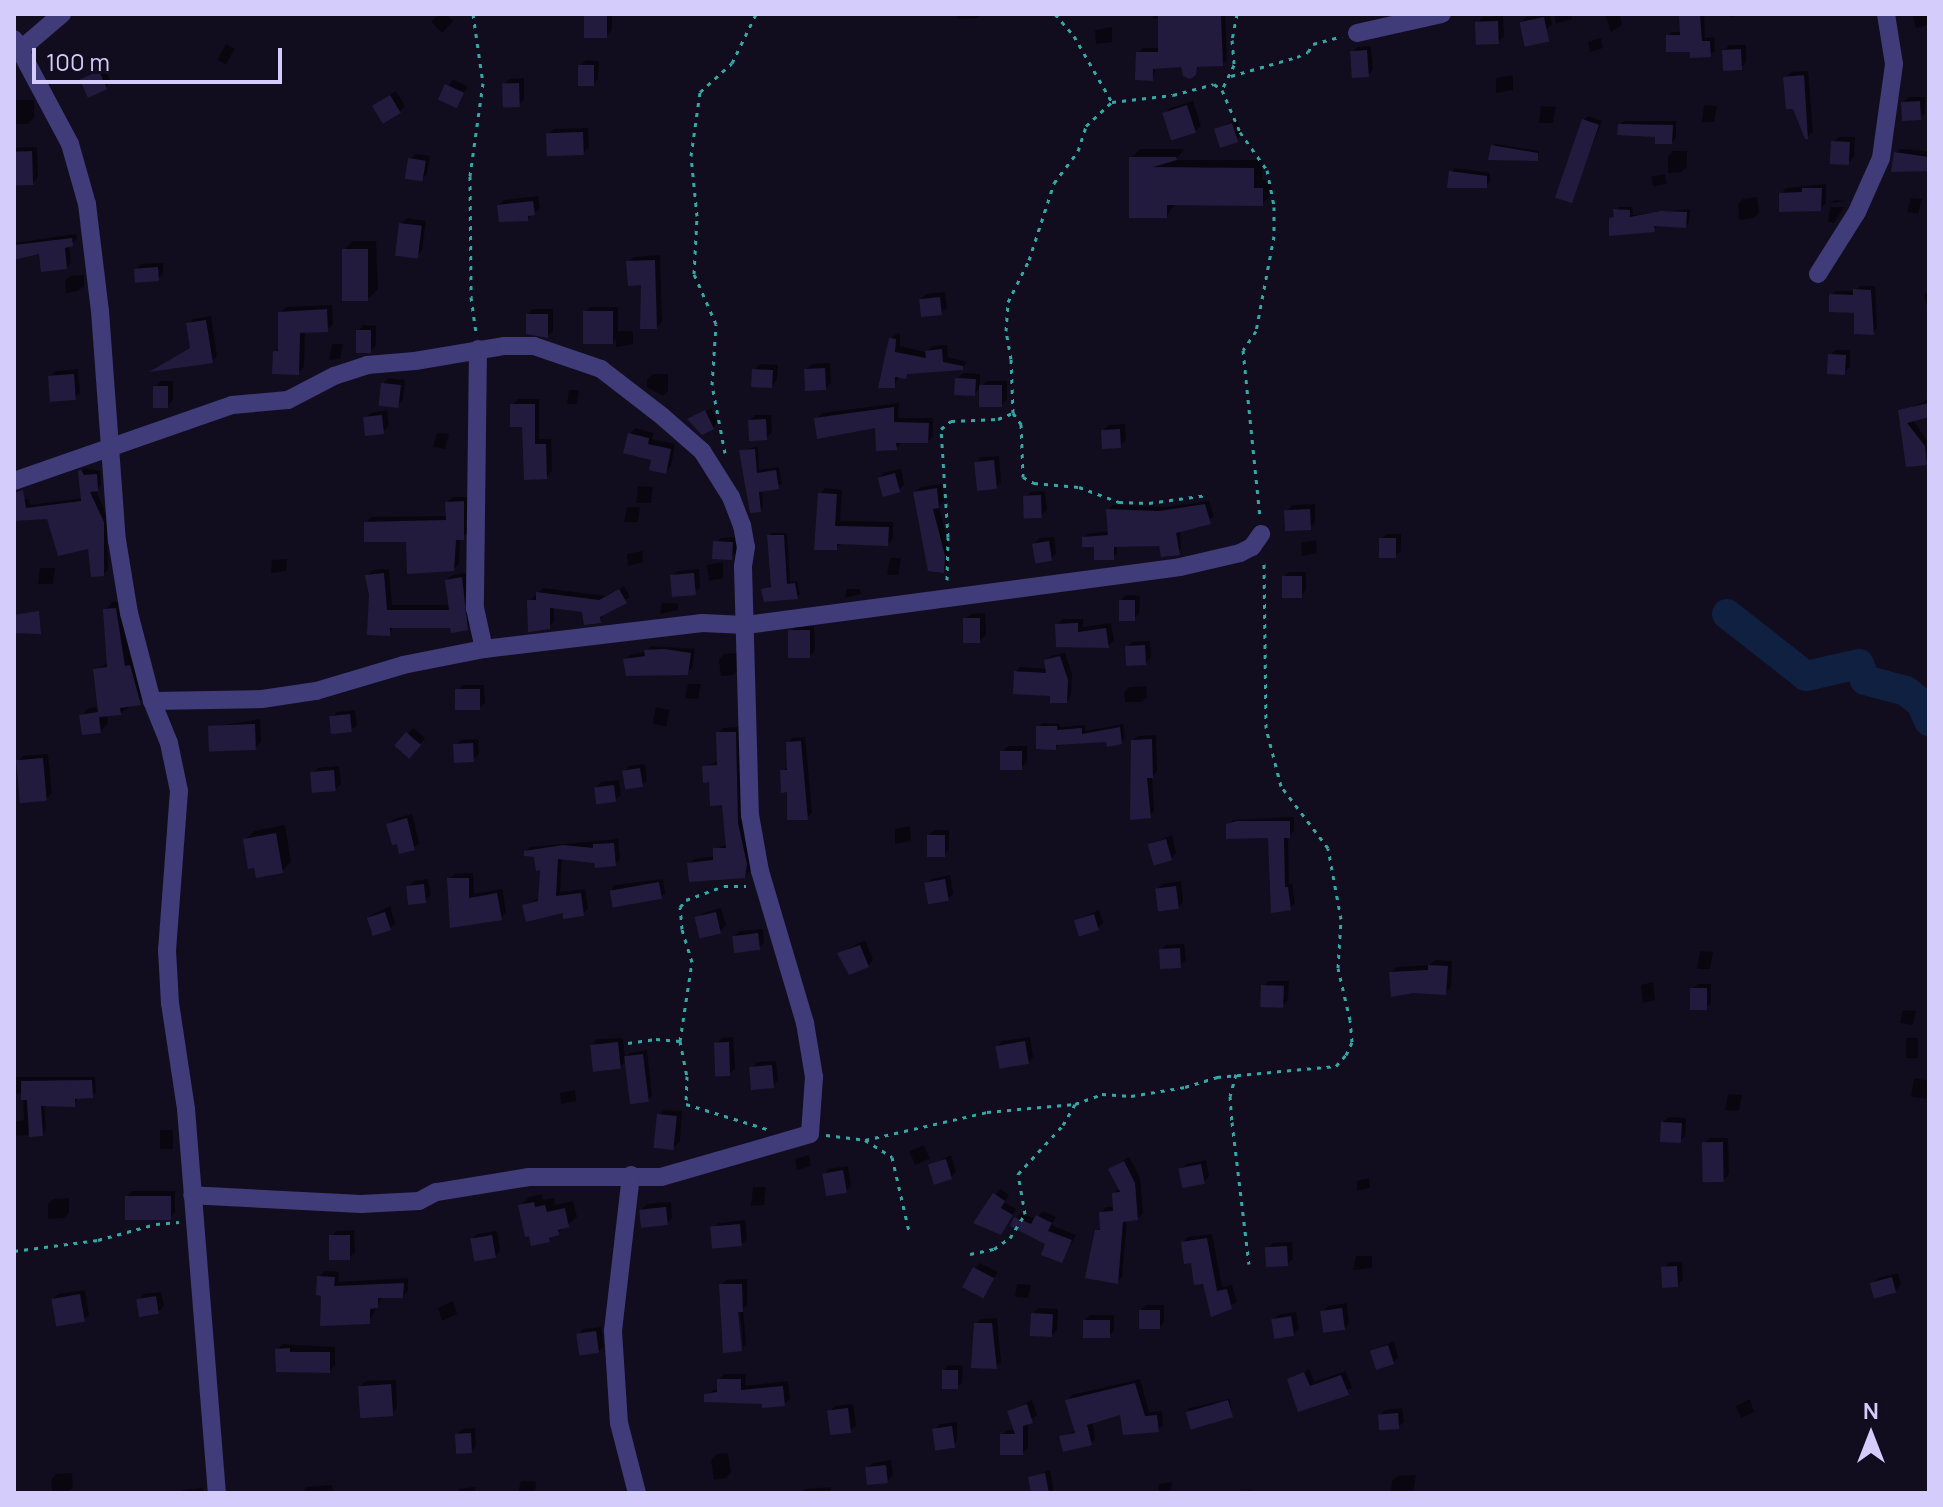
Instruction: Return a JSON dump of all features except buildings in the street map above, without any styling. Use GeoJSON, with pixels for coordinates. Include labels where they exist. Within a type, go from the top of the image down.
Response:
{"type":"FeatureCollection","features":[{"type":"Feature","properties":{"kind":"street"},"geometry":{"type":"LineString","coordinates":[[62,14],[17,44],[70,144],[87,204],[124,584],[152,701],[169,743],[179,791],[167,950],[170,1003],[186,1109],[217,1493]]}},
{"type":"Feature","properties":{"kind":"street"},"geometry":{"type":"LineString","coordinates":[[1357,33],[1442,14]]}},
{"type":"Feature","properties":{"kind":"street"},"geometry":{"type":"LineString","coordinates":[[1818,274],[1857,212],[1881,158],[1894,64],[1886,14]]}},
{"type":"Feature","properties":{"kind":"street"},"geometry":{"type":"LineString","coordinates":[[14,481],[232,405],[288,400],[321,382],[367,365],[415,361],[478,349],[534,346],[601,369],[702,451],[731,497],[742,525],[746,547],[750,815],[760,871],[805,1023],[814,1077],[810,1134],[661,1177],[631,1175],[495,1181],[436,1192],[419,1201],[361,1204],[192,1195]]}},
{"type":"Feature","properties":{"kind":"street"},"geometry":{"type":"LineString","coordinates":[[478,349],[475,608],[484,649]]}},
{"type":"Feature","properties":{"kind":"street"},"geometry":{"type":"LineString","coordinates":[[152,701],[262,699],[316,691],[403,665],[484,649],[702,623],[746,625],[1180,567],[1240,553],[1252,547],[1261,534]]}},
{"type":"Feature","properties":{"kind":"street"},"geometry":{"type":"LineString","coordinates":[[631,1175],[613,1331],[619,1423],[637,1493]]}},
{"type":"Feature","properties":{"kind":"path"},"geometry":{"type":"LineString","coordinates":[[473,14],[483,83],[470,176],[471,297],[478,349]]}},
{"type":"Feature","properties":{"kind":"path"},"geometry":{"type":"LineString","coordinates":[[727,467],[712,385],[716,324],[694,274],[697,216],[691,156],[700,92],[732,63],[756,14]]}},
{"type":"Feature","properties":{"kind":"path"},"geometry":{"type":"LineString","coordinates":[[1055,14],[1074,36],[1112,102]]}},
{"type":"Feature","properties":{"kind":"path"},"geometry":{"type":"LineString","coordinates":[[1222,90],[1234,65],[1232,40],[1237,14]]}},
{"type":"Feature","properties":{"kind":"path"},"geometry":{"type":"LineString","coordinates":[[1230,77],[1297,57],[1308,52],[1313,44],[1357,33]]}},
{"type":"Feature","properties":{"kind":"path"},"geometry":{"type":"LineString","coordinates":[[810,1134],[865,1140],[987,1112],[1075,1104],[1102,1094],[1131,1096],[1236,1074],[1336,1066],[1352,1042],[1338,968],[1341,919],[1328,848],[1281,786],[1266,728],[1266,588],[1243,350],[1256,331],[1270,262],[1274,207],[1267,170],[1240,132],[1222,90],[1214,84],[1173,95],[1112,102],[1086,126],[1078,151],[1054,183],[1029,260],[1008,302],[1006,331],[1011,359],[1013,413],[1021,424],[1023,477],[1034,483],[1079,487],[1119,502],[1149,503],[1207,495]]}},
{"type":"Feature","properties":{"kind":"path"},"geometry":{"type":"LineString","coordinates":[[928,600],[947,581],[948,537],[941,429],[951,421],[998,419],[1013,413]]}},
{"type":"Feature","properties":{"kind":"path"},"geometry":{"type":"LineString","coordinates":[[760,871],[749,886],[724,886],[686,900],[680,907],[682,929],[692,962],[680,1041],[687,1076],[686,1104],[779,1132]]}},
{"type":"Feature","properties":{"kind":"path"},"geometry":{"type":"LineString","coordinates":[[628,1043],[656,1039],[680,1041]]}},
{"type":"Feature","properties":{"kind":"path"},"geometry":{"type":"LineString","coordinates":[[1236,1074],[1230,1096],[1249,1264]]}},
{"type":"Feature","properties":{"kind":"path"},"geometry":{"type":"LineString","coordinates":[[970,1254],[994,1249],[1010,1238],[1025,1214],[1018,1174],[1063,1125],[1075,1104]]}},
{"type":"Feature","properties":{"kind":"path"},"geometry":{"type":"LineString","coordinates":[[865,1140],[892,1157],[909,1231]]}},
{"type":"Feature","properties":{"kind":"path"},"geometry":{"type":"LineString","coordinates":[[14,1251],[98,1240],[156,1224],[194,1220]]}},
{"type":"Feature","properties":{"kind":"waterway"},"geometry":{"type":"LineString","coordinates":[[1727,614],[1806,676],[1859,664],[1865,680],[1906,691],[1921,703],[1929,721]]}}]}
